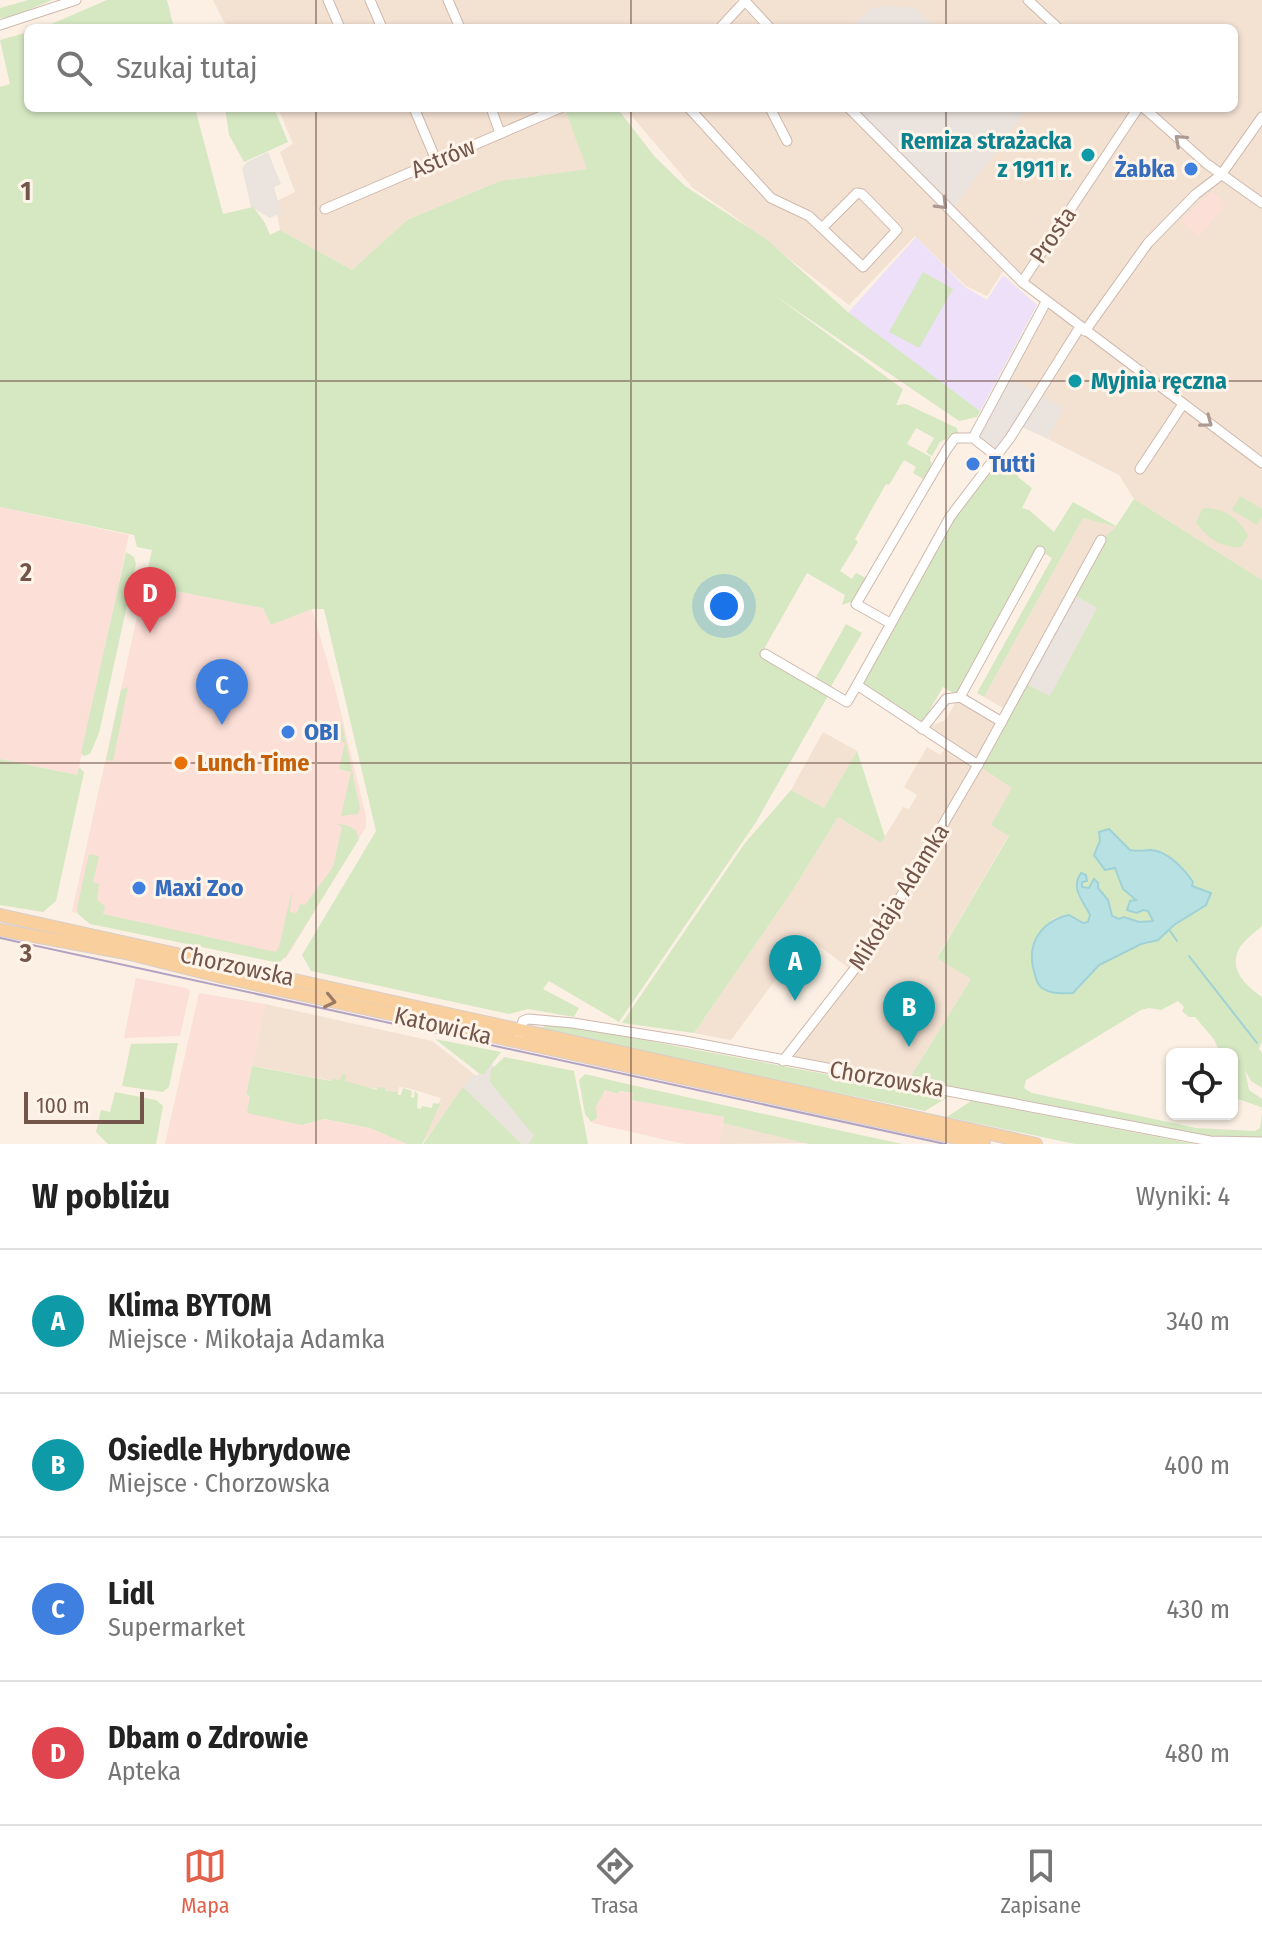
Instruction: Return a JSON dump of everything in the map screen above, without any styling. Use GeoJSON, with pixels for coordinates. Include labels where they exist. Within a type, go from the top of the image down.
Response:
{"type":"FeatureCollection","features":[{"type":"Feature","properties":{"kind":"main road","name":"Chorzowska"},"geometry":{"type":"LineString","coordinates":[[0,915],[324,985],[447,1015],[514,1036],[1036,1144]]}},
{"type":"Feature","properties":{"kind":"main road","name":"Katowicka"},"geometry":{"type":"LineString","coordinates":[[0,930],[144,956],[222,977],[459,1030],[514,1036],[887,1123]]}},
{"type":"Feature","properties":{"kind":"main road","name":"Chorzowska"},"geometry":{"type":"LineString","coordinates":[[887,1123],[984,1144]]}},
{"type":"Feature","properties":{"kind":"street"},"geometry":{"type":"LineString","coordinates":[[0,25],[76,0]]}},
{"type":"Feature","properties":{"kind":"street"},"geometry":{"type":"LineString","coordinates":[[328,0],[338,24]]}},
{"type":"Feature","properties":{"kind":"street"},"geometry":{"type":"LineString","coordinates":[[370,0],[380,24]]}},
{"type":"Feature","properties":{"kind":"street"},"geometry":{"type":"LineString","coordinates":[[448,0],[458,24]]}},
{"type":"Feature","properties":{"kind":"street"},"geometry":{"type":"LineString","coordinates":[[1028,0],[1054,24]]}},
{"type":"Feature","properties":{"kind":"street"},"geometry":{"type":"LineString","coordinates":[[724,24],[744,1],[766,24]]}},
{"type":"Feature","properties":{"kind":"street"},"geometry":{"type":"LineString","coordinates":[[416,112],[436,160]]}},
{"type":"Feature","properties":{"kind":"street"},"geometry":{"type":"LineString","coordinates":[[492,112],[500,133]]}},
{"type":"Feature","properties":{"kind":"street","name":"Astrów"},"geometry":{"type":"LineString","coordinates":[[325,209],[550,112]]}},
{"type":"Feature","properties":{"kind":"street"},"geometry":{"type":"LineString","coordinates":[[693,112],[771,198],[809,216],[863,267],[897,230],[862,194],[857,193],[822,228]]}},
{"type":"Feature","properties":{"kind":"street"},"geometry":{"type":"LineString","coordinates":[[772,112],[787,141]]}},
{"type":"Feature","properties":{"kind":"street"},"geometry":{"type":"LineString","coordinates":[[853,112],[1022,282],[1262,463]]}},
{"type":"Feature","properties":{"kind":"street","name":"Prosta"},"geometry":{"type":"LineString","coordinates":[[1022,282],[1138,112]]}},
{"type":"Feature","properties":{"kind":"street"},"geometry":{"type":"LineString","coordinates":[[1146,112],[1221,175],[1262,203]]}},
{"type":"Feature","properties":{"kind":"street"},"geometry":{"type":"LineString","coordinates":[[765,654],[847,702],[950,517],[996,456],[1082,329],[1148,243],[1196,194],[1221,175],[1262,117]]}},
{"type":"Feature","properties":{"kind":"street"},"geometry":{"type":"LineString","coordinates":[[973,438],[1046,302]]}},
{"type":"Feature","properties":{"kind":"street"},"geometry":{"type":"LineString","coordinates":[[1140,469],[1183,404]]}},
{"type":"Feature","properties":{"kind":"street"},"geometry":{"type":"LineString","coordinates":[[890,623],[856,604],[947,449],[955,438],[973,438],[996,456]]}},
{"type":"Feature","properties":{"kind":"street","name":"Mikołaja Adamka"},"geometry":{"type":"LineString","coordinates":[[783,1061],[853,971],[884,925],[978,765],[1101,540]]}},
{"type":"Feature","properties":{"kind":"street"},"geometry":{"type":"LineString","coordinates":[[960,697],[1040,551]]}},
{"type":"Feature","properties":{"kind":"street"},"geometry":{"type":"LineString","coordinates":[[857,685],[978,765]]}},
{"type":"Feature","properties":{"kind":"street"},"geometry":{"type":"LineString","coordinates":[[922,729],[946,699],[960,697],[1002,722]]}},
{"type":"Feature","properties":{"kind":"street","name":"Chorzowska"},"geometry":{"type":"LineString","coordinates":[[514,1036],[525,1020],[540,1019],[663,1037],[783,1061],[908,1081],[1018,1106],[1197,1138],[1262,1142]]}},
{"type":"Feature","properties":{"kind":"shaded area"},"geometry":{"type":"Polygon","coordinates":[[[213,0],[735,0],[759,24],[225,24],[213,0]]]}},
{"type":"Feature","properties":{"kind":"shaded area"},"geometry":{"type":"Polygon","coordinates":[[[744,0],[1262,0],[1262,580],[1134,499],[1119,475],[1048,439],[1062,407],[1004,377],[1046,302],[951,212],[1024,112],[1238,112],[1238,24],[932,24],[915,8],[871,8],[854,24],[766,24],[744,0]]]}},
{"type":"Feature","properties":{"kind":"shaded area"},"geometry":{"type":"Polygon","coordinates":[[[871,8],[915,8],[932,24],[854,24],[871,8]]]}},
{"type":"Feature","properties":{"kind":"shaded area"},"geometry":{"type":"Polygon","coordinates":[[[280,112],[566,112],[588,169],[500,181],[407,220],[352,270],[280,230],[275,202],[295,192],[280,152],[293,144],[280,112]]]}},
{"type":"Feature","properties":{"kind":"shaded area"},"geometry":{"type":"Polygon","coordinates":[[[628,112],[846,112],[1003,271],[987,296],[966,286],[915,236],[849,305],[693,188],[628,112]]]}},
{"type":"Feature","properties":{"kind":"shaded area"},"geometry":{"type":"Polygon","coordinates":[[[853,112],[1025,112],[951,212],[853,112]]]}},
{"type":"Feature","properties":{"kind":"shaded area"},"geometry":{"type":"Polygon","coordinates":[[[268,152],[281,184],[274,187],[281,213],[270,218],[251,207],[242,168],[247,162],[268,152]]]}},
{"type":"Feature","properties":{"kind":"shaded area"},"geometry":{"type":"Polygon","coordinates":[[[1212,191],[1226,204],[1199,237],[1181,221],[1212,191]]]}},
{"type":"Feature","properties":{"kind":"shaded area"},"geometry":{"type":"Polygon","coordinates":[[[916,237],[965,287],[987,300],[1003,275],[1037,305],[980,411],[848,313],[916,237]]]}},
{"type":"Feature","properties":{"kind":"shaded area"},"geometry":{"type":"Polygon","coordinates":[[[1004,377],[1063,408],[1048,439],[1018,425],[996,456],[973,438],[1004,377]]]}},
{"type":"Feature","properties":{"kind":"shaded area"},"geometry":{"type":"Polygon","coordinates":[[[0,507],[129,535],[77,775],[0,759],[0,507]]]}},
{"type":"Feature","properties":{"kind":"shaded area"},"geometry":{"type":"Polygon","coordinates":[[[1083,518],[1116,527],[1072,594],[1008,711],[984,697],[1083,518]]]}},
{"type":"Feature","properties":{"kind":"shaded area"},"geometry":{"type":"Polygon","coordinates":[[[144,585],[263,608],[271,625],[312,609],[335,688],[366,827],[286,958],[72,912],[144,585]]]}},
{"type":"Feature","properties":{"kind":"shaded area"},"geometry":{"type":"Polygon","coordinates":[[[1072,594],[1097,608],[1050,697],[1024,683],[1072,594]]]}},
{"type":"Feature","properties":{"kind":"shaded area"},"geometry":{"type":"Polygon","coordinates":[[[959,696],[1002,722],[1012,788],[1009,835],[937,957],[971,979],[908,1081],[783,1061],[853,971],[807,937],[731,1040],[694,1033],[791,893],[838,817],[881,843],[903,807],[909,809],[917,795],[904,787],[927,747],[940,755],[948,746],[922,729],[946,720],[959,696]]]}},
{"type":"Feature","properties":{"kind":"shaded area"},"geometry":{"type":"Polygon","coordinates":[[[823,732],[857,751],[824,808],[791,790],[823,732]]]}},
{"type":"Feature","properties":{"kind":"shaded area"},"geometry":{"type":"Polygon","coordinates":[[[136,978],[190,991],[180,1036],[124,1038],[136,978]]]}},
{"type":"Feature","properties":{"kind":"shaded area"},"geometry":{"type":"Polygon","coordinates":[[[199,993],[265,1004],[246,1095],[304,1125],[323,1119],[370,1128],[407,1144],[165,1144],[199,993]]]}},
{"type":"Feature","properties":{"kind":"shaded area"},"geometry":{"type":"Polygon","coordinates":[[[265,1004],[432,1041],[474,1074],[422,1144],[441,1098],[408,1088],[399,1087],[398,1092],[393,1092],[252,1066],[265,1004]]]}},
{"type":"Feature","properties":{"kind":"shaded area"},"geometry":{"type":"Polygon","coordinates":[[[492,1064],[534,1137],[528,1144],[522,1144],[463,1087],[474,1074],[476,1076],[492,1064]]]}},
{"type":"Feature","properties":{"kind":"shaded area"},"geometry":{"type":"Polygon","coordinates":[[[605,1090],[617,1094],[618,1091],[634,1093],[632,1100],[724,1117],[719,1144],[684,1144],[592,1123],[605,1090]]]}},
{"type":"Feature","properties":{"kind":"shaded area"},"geometry":{"type":"Polygon","coordinates":[[[723,1123],[809,1143],[719,1144],[723,1123]]]}},
{"type":"Feature","properties":{"kind":"green space"},"geometry":{"type":"Polygon","coordinates":[[[28,0],[52,0],[12,17],[0,18],[0,8],[28,0]]]}},
{"type":"Feature","properties":{"kind":"green space"},"geometry":{"type":"Polygon","coordinates":[[[107,0],[167,0],[173,24],[51,24],[107,0]]]}},
{"type":"Feature","properties":{"kind":"green space"},"geometry":{"type":"Polygon","coordinates":[[[24,33],[24,112],[196,112],[223,214],[253,207],[270,235],[280,230],[352,270],[407,220],[500,181],[587,169],[566,112],[620,112],[655,157],[685,186],[766,239],[849,313],[980,411],[977,417],[959,421],[774,295],[903,389],[896,405],[906,404],[957,428],[958,433],[940,442],[932,456],[926,452],[934,438],[916,428],[907,444],[931,457],[932,464],[923,479],[913,473],[916,467],[904,460],[889,485],[886,484],[840,571],[852,579],[856,573],[866,578],[853,601],[842,605],[845,595],[807,573],[760,656],[829,694],[756,822],[619,1022],[549,981],[543,989],[579,1008],[574,1017],[528,1009],[509,1014],[311,971],[302,955],[376,831],[324,609],[312,609],[271,625],[263,608],[144,585],[152,550],[137,547],[134,535],[0,507],[0,87],[10,84],[0,40],[24,33]]]}},
{"type":"Feature","properties":{"kind":"green space"},"geometry":{"type":"Polygon","coordinates":[[[226,112],[276,112],[288,142],[244,162],[229,135],[226,112]]]}},
{"type":"Feature","properties":{"kind":"green space"},"geometry":{"type":"Polygon","coordinates":[[[923,272],[953,289],[919,348],[889,332],[923,272]]]}},
{"type":"Feature","properties":{"kind":"green space"},"geometry":{"type":"Polygon","coordinates":[[[996,456],[1018,472],[1018,477],[1032,488],[1022,508],[1029,510],[1054,532],[1073,502],[1116,526],[1134,499],[1262,580],[1262,926],[1241,946],[1236,964],[1245,983],[1262,997],[1262,1041],[1259,1049],[1262,1053],[1262,1088],[1251,1081],[1245,1070],[1249,1090],[1262,1099],[1262,1110],[1238,1099],[1238,1048],[1218,1048],[1195,1017],[1189,1017],[1182,1011],[1184,1007],[1178,1001],[1161,1010],[1141,1010],[1026,1080],[1024,1088],[1032,1093],[1196,1128],[1255,1131],[1260,1128],[1262,1114],[1262,1142],[1210,1141],[908,1081],[971,979],[937,958],[1009,836],[991,825],[1012,788],[978,765],[1024,683],[1050,696],[1097,608],[1072,594],[1101,540],[1116,527],[1083,518],[984,697],[977,693],[1052,558],[1040,551],[960,697],[943,687],[922,729],[857,685],[950,517],[996,456]],[[1109,829],[1102,830],[1099,835],[1097,858],[1115,868],[1136,901],[1130,901],[1127,910],[1148,911],[1153,921],[1139,922],[1124,917],[1119,920],[1112,916],[1094,880],[1089,888],[1081,887],[1082,881],[1086,881],[1078,877],[1077,894],[1090,915],[1088,922],[1083,923],[1069,915],[1054,919],[1044,927],[1033,959],[1034,970],[1044,988],[1056,994],[1073,993],[1099,965],[1141,944],[1148,944],[1199,909],[1204,890],[1192,886],[1193,882],[1185,872],[1163,854],[1150,850],[1130,850],[1109,829]]]}},
{"type":"Feature","properties":{"kind":"green space"},"geometry":{"type":"Polygon","coordinates":[[[1240,496],[1262,509],[1257,525],[1232,510],[1240,496]]]}},
{"type":"Feature","properties":{"kind":"green space"},"geometry":{"type":"Polygon","coordinates":[[[1203,508],[1224,512],[1240,524],[1248,536],[1241,547],[1221,544],[1205,533],[1196,522],[1203,508]]]}},
{"type":"Feature","properties":{"kind":"green space"},"geometry":{"type":"Polygon","coordinates":[[[126,552],[134,557],[136,564],[99,733],[90,754],[84,756],[81,753],[126,552]]]}},
{"type":"Feature","properties":{"kind":"green space"},"geometry":{"type":"Polygon","coordinates":[[[846,624],[862,633],[830,688],[815,679],[846,624]]]}},
{"type":"Feature","properties":{"kind":"green space"},"geometry":{"type":"Polygon","coordinates":[[[128,687],[113,761],[106,760],[121,690],[128,687]]]}},
{"type":"Feature","properties":{"kind":"green space"},"geometry":{"type":"Polygon","coordinates":[[[339,723],[342,724],[360,808],[358,814],[341,816],[351,772],[339,769],[345,743],[335,740],[339,723]]]}},
{"type":"Feature","properties":{"kind":"green space"},"geometry":{"type":"Polygon","coordinates":[[[857,751],[885,837],[881,843],[838,817],[791,893],[694,1033],[622,1023],[745,843],[791,790],[824,808],[857,751]]]}},
{"type":"Feature","properties":{"kind":"green space"},"geometry":{"type":"Polygon","coordinates":[[[0,759],[77,775],[79,767],[84,772],[56,901],[43,912],[0,905],[0,759]]]}},
{"type":"Feature","properties":{"kind":"green space"},"geometry":{"type":"Polygon","coordinates":[[[337,824],[356,830],[359,839],[279,963],[90,924],[78,914],[89,854],[99,856],[93,882],[99,884],[97,900],[105,906],[103,914],[276,952],[292,890],[290,912],[297,913],[300,904],[305,905],[333,867],[342,827],[337,824]]]}},
{"type":"Feature","properties":{"kind":"green space"},"geometry":{"type":"Polygon","coordinates":[[[548,1025],[579,1028],[948,1097],[925,1111],[537,1030],[548,1025]]]}},
{"type":"Feature","properties":{"kind":"green space"},"geometry":{"type":"Polygon","coordinates":[[[435,1039],[501,1052],[484,1074],[480,1074],[435,1039]]]}},
{"type":"Feature","properties":{"kind":"green space"},"geometry":{"type":"Polygon","coordinates":[[[178,1043],[169,1087],[163,1092],[122,1086],[131,1044],[178,1043]]]}},
{"type":"Feature","properties":{"kind":"green space"},"geometry":{"type":"Polygon","coordinates":[[[504,1057],[574,1071],[588,1144],[528,1144],[534,1136],[490,1082],[491,1070],[504,1057]]]}},
{"type":"Feature","properties":{"kind":"green space"},"geometry":{"type":"Polygon","coordinates":[[[252,1066],[331,1081],[340,1080],[342,1074],[346,1075],[345,1081],[377,1090],[378,1087],[385,1088],[385,1091],[398,1092],[398,1095],[401,1095],[403,1088],[412,1091],[411,1097],[414,1098],[415,1091],[418,1094],[417,1108],[432,1108],[433,1103],[440,1104],[422,1144],[407,1144],[370,1128],[324,1119],[302,1125],[247,1113],[250,1096],[246,1095],[252,1066]]]}},
{"type":"Feature","properties":{"kind":"green space"},"geometry":{"type":"Polygon","coordinates":[[[585,1074],[902,1144],[809,1144],[723,1123],[724,1117],[632,1100],[633,1093],[619,1091],[618,1094],[605,1090],[596,1107],[597,1118],[591,1122],[585,1114],[579,1080],[585,1074]]]}},
{"type":"Feature","properties":{"kind":"green space"},"geometry":{"type":"Polygon","coordinates":[[[463,1087],[522,1144],[423,1144],[463,1087]]]}},
{"type":"Feature","properties":{"kind":"green space"},"geometry":{"type":"Polygon","coordinates":[[[115,1092],[156,1100],[163,1106],[156,1144],[108,1144],[96,1132],[101,1110],[110,1112],[115,1092]]]}},
{"type":"Feature","properties":{"kind":"green space"},"geometry":{"type":"Polygon","coordinates":[[[971,1101],[1194,1144],[1075,1144],[947,1117],[971,1101]]]}},
{"type":"Feature","properties":{"kind":"water"},"geometry":{"type":"Polygon","coordinates":[[[1109,829],[1130,850],[1157,851],[1169,857],[1193,882],[1192,886],[1211,893],[1206,905],[1174,925],[1158,940],[1141,944],[1099,965],[1073,993],[1050,992],[1040,986],[1036,978],[1032,961],[1034,943],[1044,928],[1059,918],[1069,915],[1083,923],[1088,922],[1090,915],[1077,889],[1081,873],[1086,875],[1087,881],[1082,882],[1082,887],[1089,888],[1094,879],[1098,883],[1098,888],[1108,900],[1112,916],[1139,922],[1153,921],[1148,911],[1137,913],[1127,910],[1130,901],[1136,900],[1123,889],[1115,868],[1105,870],[1094,855],[1100,841],[1099,832],[1109,829]]]}},
{"type":"Feature","properties":{"kind":"waterway"},"geometry":{"type":"LineString","coordinates":[[1170,931],[1177,941]]}},
{"type":"Feature","properties":{"kind":"waterway"},"geometry":{"type":"LineString","coordinates":[[1189,956],[1257,1043]]}},
{"type":"Feature","properties":{"kind":"tram line"},"geometry":{"type":"LineString","coordinates":[[0,938],[945,1144]]}},
{"type":"Feature","properties":{"kind":"place","name":"Remiza strażacka z 1911 r."},"geometry":{"type":"Point","coordinates":[1088,155]}},
{"type":"Feature","properties":{"kind":"place","name":"Żabka"},"geometry":{"type":"Point","coordinates":[1191,169]}},
{"type":"Feature","properties":{"kind":"place","name":"Myjnia ręczna"},"geometry":{"type":"Point","coordinates":[1075,381]}},
{"type":"Feature","properties":{"kind":"place","name":"Tutti"},"geometry":{"type":"Point","coordinates":[973,464]}},
{"type":"Feature","properties":{"kind":"place","name":"Dbam o Zdrowie"},"geometry":{"type":"Point","coordinates":[150,633]}},
{"type":"Feature","properties":{"kind":"place","name":"Lidl"},"geometry":{"type":"Point","coordinates":[222,725]}},
{"type":"Feature","properties":{"kind":"place","name":"OBI"},"geometry":{"type":"Point","coordinates":[288,732]}},
{"type":"Feature","properties":{"kind":"place","name":"Lunch Time"},"geometry":{"type":"Point","coordinates":[181,763]}},
{"type":"Feature","properties":{"kind":"place","name":"Maxi Zoo"},"geometry":{"type":"Point","coordinates":[139,888]}},
{"type":"Feature","properties":{"kind":"place","name":"Klima BYTOM"},"geometry":{"type":"Point","coordinates":[795,1001]}},
{"type":"Feature","properties":{"kind":"place","name":"Osiedle Hybrydowe"},"geometry":{"type":"Point","coordinates":[909,1047]}}]}
